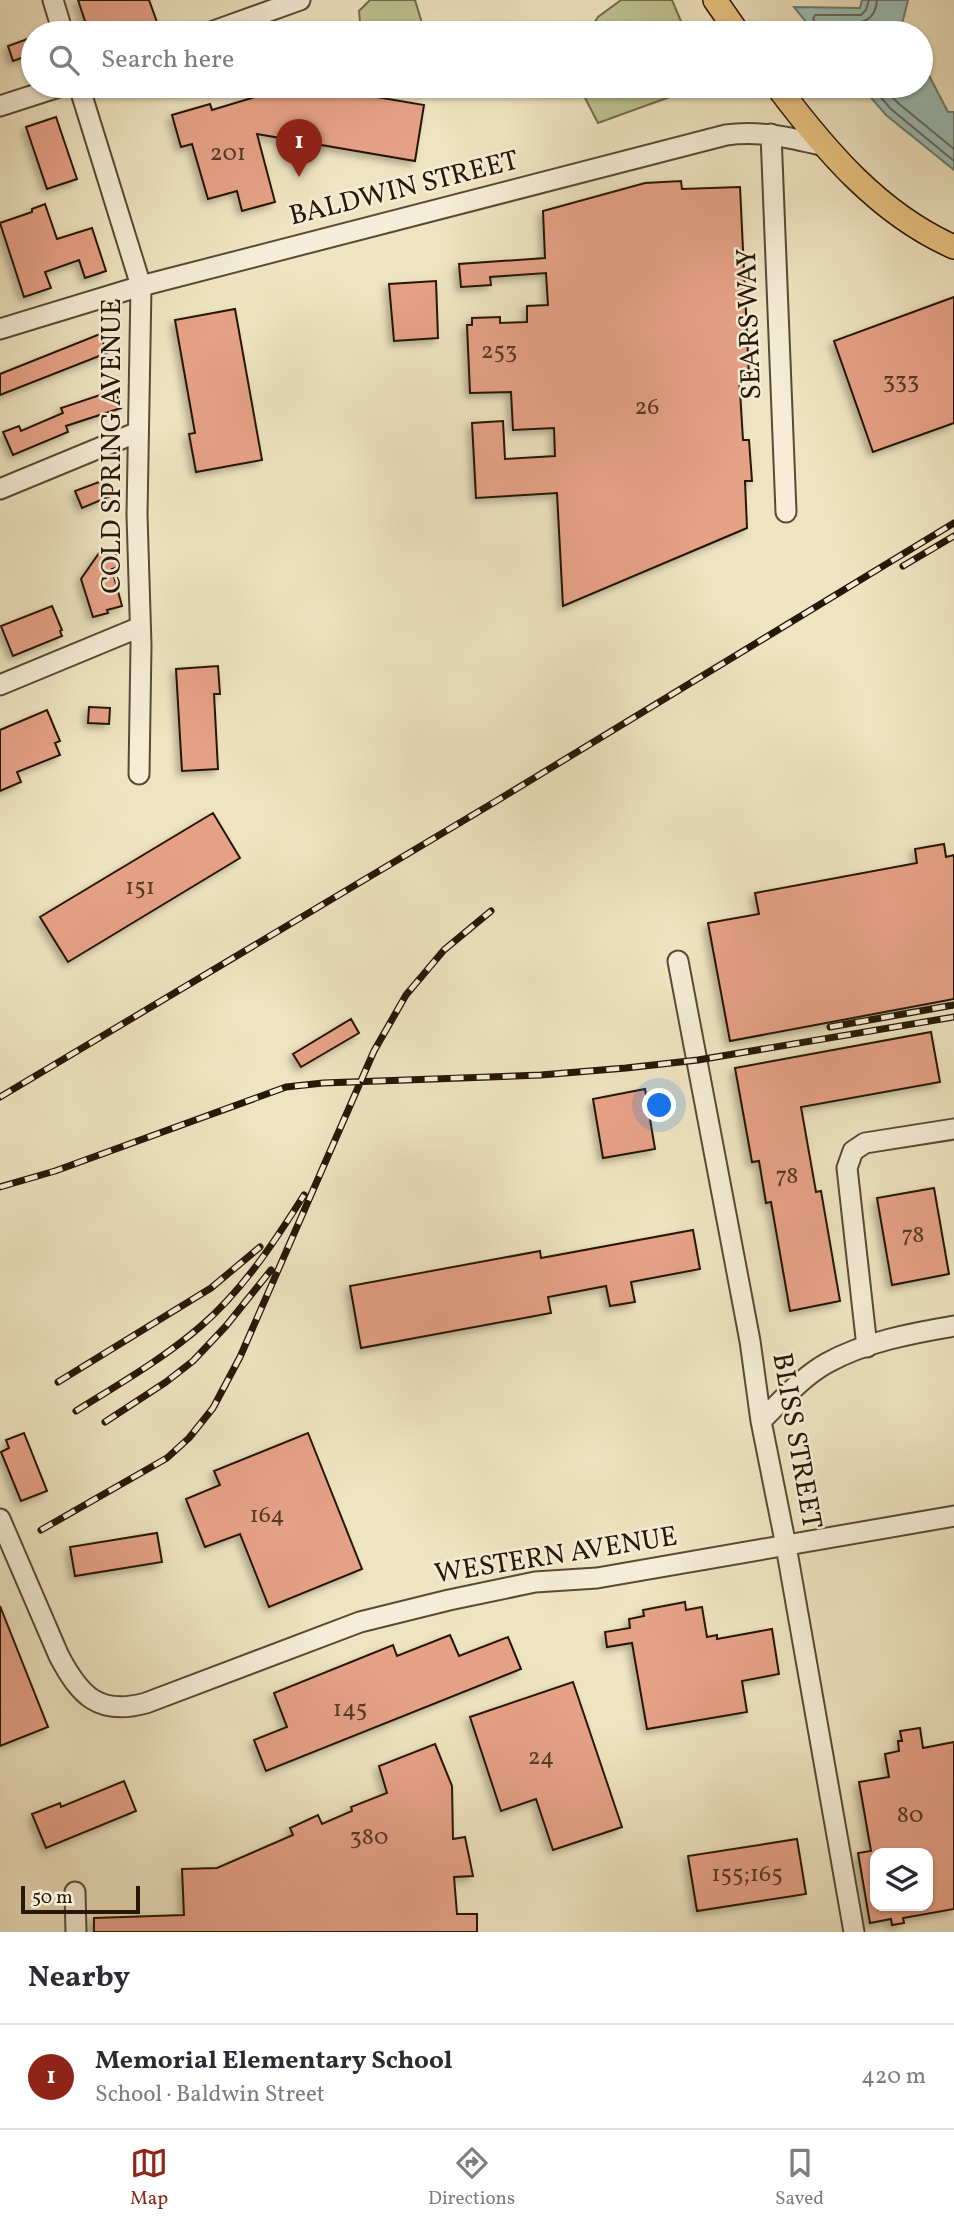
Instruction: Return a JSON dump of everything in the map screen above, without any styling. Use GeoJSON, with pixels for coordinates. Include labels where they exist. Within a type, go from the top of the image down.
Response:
{"type":"FeatureCollection","features":[{"type":"Feature","properties":{"kind":"main road"},"geometry":{"type":"LineString","coordinates":[[715,0],[730,21]]}},
{"type":"Feature","properties":{"kind":"main road"},"geometry":{"type":"LineString","coordinates":[[787,98],[825,146],[894,213],[954,247]]}},
{"type":"Feature","properties":{"kind":"street"},"geometry":{"type":"LineString","coordinates":[[53,0],[59,21]]}},
{"type":"Feature","properties":{"kind":"street"},"geometry":{"type":"LineString","coordinates":[[241,21],[300,0]]}},
{"type":"Feature","properties":{"kind":"street"},"geometry":{"type":"LineString","coordinates":[[0,106],[25,98]]}},
{"type":"Feature","properties":{"kind":"street","name":"COLD SPRING AVENUE"},"geometry":{"type":"LineString","coordinates":[[83,98],[141,286],[137,515],[141,627],[139,774]]}},
{"type":"Feature","properties":{"kind":"street","name":"BALDWIN STREET"},"geometry":{"type":"LineString","coordinates":[[0,329],[141,286],[726,135],[771,134],[825,146]]}},
{"type":"Feature","properties":{"kind":"street","name":"SEARS WAY"},"geometry":{"type":"LineString","coordinates":[[771,134],[786,512]]}},
{"type":"Feature","properties":{"kind":"street"},"geometry":{"type":"LineString","coordinates":[[0,489],[138,432]]}},
{"type":"Feature","properties":{"kind":"street"},"geometry":{"type":"LineString","coordinates":[[0,685],[141,627]]}},
{"type":"Feature","properties":{"kind":"street","name":"BLISS STREET"},"geometry":{"type":"LineString","coordinates":[[678,961],[750,1341],[761,1421],[786,1546],[854,1932]]}},
{"type":"Feature","properties":{"kind":"street"},"geometry":{"type":"LineString","coordinates":[[867,1348],[846,1168],[853,1151],[865,1143],[954,1129]]}},
{"type":"Feature","properties":{"kind":"street"},"geometry":{"type":"LineString","coordinates":[[761,1421],[791,1390],[838,1358],[901,1337],[954,1326]]}},
{"type":"Feature","properties":{"kind":"street","name":"WESTERN AVENUE"},"geometry":{"type":"LineString","coordinates":[[0,1519],[71,1678],[82,1692],[94,1701],[121,1709],[146,1703],[360,1622],[411,1609],[535,1582],[597,1578],[954,1516]]}},
{"type":"Feature","properties":{"kind":"street"},"geometry":{"type":"LineString","coordinates":[[75,1892],[76,1932]]}},
{"type":"Feature","properties":{"kind":"green space"},"geometry":{"type":"Polygon","coordinates":[[[370,0],[415,0],[421,21],[360,21],[359,11],[370,0]]]}},
{"type":"Feature","properties":{"kind":"green space"},"geometry":{"type":"Polygon","coordinates":[[[621,0],[672,0],[681,21],[596,21],[621,0]]]}},
{"type":"Feature","properties":{"kind":"green space"},"geometry":{"type":"Polygon","coordinates":[[[585,98],[667,98],[598,123],[585,98]]]}},
{"type":"Feature","properties":{"kind":"water"},"geometry":{"type":"Polygon","coordinates":[[[862,0],[908,0],[903,21],[805,21],[794,7],[860,8],[862,0]]]}},
{"type":"Feature","properties":{"kind":"water"},"geometry":{"type":"Polygon","coordinates":[[[933,83],[948,112],[954,112],[954,170],[886,115],[871,98],[933,98],[933,83]]]}},
{"type":"Feature","properties":{"kind":"building"},"geometry":{"type":"Polygon","coordinates":[[[78,0],[149,0],[157,21],[85,21],[78,0]]]}},
{"type":"Feature","properties":{"kind":"building"},"geometry":{"type":"Polygon","coordinates":[[[21,41],[21,58],[13,61],[8,46],[21,41]]]}},
{"type":"Feature","properties":{"kind":"building"},"geometry":{"type":"Polygon","coordinates":[[[252,98],[382,98],[424,105],[415,161],[257,134],[275,202],[242,211],[237,191],[208,199],[192,144],[181,147],[172,115],[210,104],[212,110],[252,98]]]}},
{"type":"Feature","properties":{"kind":"building"},"geometry":{"type":"Polygon","coordinates":[[[56,117],[77,179],[47,189],[26,127],[56,117]]]}},
{"type":"Feature","properties":{"kind":"building"},"geometry":{"type":"Polygon","coordinates":[[[681,181],[682,189],[740,187],[749,375],[739,375],[743,440],[749,440],[752,481],[745,481],[747,528],[563,606],[557,493],[476,498],[472,423],[503,421],[505,459],[555,456],[554,428],[513,430],[511,392],[470,393],[467,325],[472,325],[472,318],[500,317],[500,323],[527,322],[527,306],[548,305],[546,273],[490,277],[491,285],[461,287],[459,264],[545,258],[543,211],[645,183],[681,181]]]}},
{"type":"Feature","properties":{"kind":"building"},"geometry":{"type":"Polygon","coordinates":[[[45,204],[57,239],[92,228],[106,271],[85,278],[79,260],[45,272],[51,288],[24,297],[0,223],[32,212],[32,209],[45,204]]]}},
{"type":"Feature","properties":{"kind":"building"},"geometry":{"type":"Polygon","coordinates":[[[436,281],[438,338],[394,341],[389,284],[436,281]]]}},
{"type":"Feature","properties":{"kind":"building"},"geometry":{"type":"Polygon","coordinates":[[[954,297],[954,423],[873,452],[834,341],[954,297]]]}},
{"type":"Feature","properties":{"kind":"building"},"geometry":{"type":"Polygon","coordinates":[[[235,309],[262,460],[196,472],[189,434],[195,433],[175,320],[235,309]]]}},
{"type":"Feature","properties":{"kind":"building"},"geometry":{"type":"Polygon","coordinates":[[[100,334],[107,353],[0,395],[0,374],[100,334]]]}},
{"type":"Feature","properties":{"kind":"building"},"geometry":{"type":"Polygon","coordinates":[[[115,390],[121,408],[66,426],[68,432],[13,455],[3,432],[19,426],[21,431],[63,413],[61,408],[115,390]]]}},
{"type":"Feature","properties":{"kind":"building"},"geometry":{"type":"Polygon","coordinates":[[[107,479],[113,495],[82,508],[75,491],[107,479]]]}},
{"type":"Feature","properties":{"kind":"building"},"geometry":{"type":"Polygon","coordinates":[[[115,551],[119,567],[112,569],[122,606],[93,617],[81,579],[99,553],[115,551]]]}},
{"type":"Feature","properties":{"kind":"building"},"geometry":{"type":"Polygon","coordinates":[[[52,606],[62,636],[13,656],[1,626],[52,606]]]}},
{"type":"Feature","properties":{"kind":"building"},"geometry":{"type":"Polygon","coordinates":[[[218,666],[220,694],[214,694],[218,769],[182,771],[176,669],[218,666]]]}},
{"type":"Feature","properties":{"kind":"building"},"geometry":{"type":"Polygon","coordinates":[[[89,707],[110,708],[109,724],[88,723],[89,707]]]}},
{"type":"Feature","properties":{"kind":"building"},"geometry":{"type":"Polygon","coordinates":[[[47,710],[60,741],[55,743],[60,755],[17,772],[21,782],[0,791],[0,730],[47,710]]]}},
{"type":"Feature","properties":{"kind":"building"},"geometry":{"type":"Polygon","coordinates":[[[213,813],[240,858],[68,962],[40,917],[213,813]]]}},
{"type":"Feature","properties":{"kind":"building"},"geometry":{"type":"Polygon","coordinates":[[[944,844],[946,857],[954,855],[954,999],[730,1041],[708,923],[759,914],[755,893],[917,863],[915,849],[944,844]]]}},
{"type":"Feature","properties":{"kind":"building"},"geometry":{"type":"Polygon","coordinates":[[[351,1019],[359,1033],[301,1067],[293,1054],[351,1019]]]}},
{"type":"Feature","properties":{"kind":"building"},"geometry":{"type":"Polygon","coordinates":[[[931,1032],[940,1082],[801,1107],[816,1192],[821,1191],[840,1301],[790,1311],[771,1202],[766,1203],[759,1161],[752,1162],[735,1068],[931,1032]]]}},
{"type":"Feature","properties":{"kind":"building"},"geometry":{"type":"Polygon","coordinates":[[[645,1089],[655,1149],[603,1158],[593,1099],[645,1089]]]}},
{"type":"Feature","properties":{"kind":"building"},"geometry":{"type":"Polygon","coordinates":[[[934,1188],[949,1274],[892,1285],[877,1198],[934,1188]]]}},
{"type":"Feature","properties":{"kind":"building"},"geometry":{"type":"Polygon","coordinates":[[[693,1230],[700,1269],[631,1282],[635,1302],[610,1306],[606,1286],[548,1297],[551,1313],[361,1348],[350,1286],[540,1251],[541,1258],[693,1230]]]}},
{"type":"Feature","properties":{"kind":"building"},"geometry":{"type":"Polygon","coordinates":[[[24,1433],[47,1491],[21,1501],[1,1452],[9,1448],[6,1440],[24,1433]]]}},
{"type":"Feature","properties":{"kind":"building"},"geometry":{"type":"Polygon","coordinates":[[[308,1433],[362,1569],[269,1607],[240,1534],[205,1547],[186,1499],[220,1485],[214,1471],[308,1433]]]}},
{"type":"Feature","properties":{"kind":"building"},"geometry":{"type":"Polygon","coordinates":[[[157,1533],[162,1562],[75,1576],[70,1547],[157,1533]]]}},
{"type":"Feature","properties":{"kind":"building"},"geometry":{"type":"Polygon","coordinates":[[[685,1602],[686,1610],[702,1607],[707,1637],[717,1635],[717,1639],[772,1629],[779,1674],[742,1681],[747,1712],[647,1729],[632,1643],[607,1647],[605,1632],[630,1628],[629,1619],[644,1616],[643,1610],[685,1602]]]}},
{"type":"Feature","properties":{"kind":"building"},"geometry":{"type":"Polygon","coordinates":[[[0,1606],[48,1727],[0,1746],[0,1606]]]}},
{"type":"Feature","properties":{"kind":"building"},"geometry":{"type":"Polygon","coordinates":[[[450,1635],[459,1656],[508,1637],[521,1669],[266,1771],[254,1740],[287,1727],[274,1693],[393,1645],[397,1656],[450,1635]]]}},
{"type":"Feature","properties":{"kind":"building"},"geometry":{"type":"Polygon","coordinates":[[[573,1682],[622,1827],[553,1850],[536,1799],[501,1811],[470,1717],[573,1682]]]}},
{"type":"Feature","properties":{"kind":"building"},"geometry":{"type":"Polygon","coordinates":[[[920,1728],[923,1748],[954,1742],[954,1909],[903,1918],[904,1923],[892,1925],[891,1919],[870,1923],[858,1853],[870,1851],[870,1911],[933,1911],[933,1848],[870,1848],[859,1782],[889,1777],[885,1754],[899,1751],[898,1741],[902,1741],[900,1731],[920,1728]]]}},
{"type":"Feature","properties":{"kind":"building"},"geometry":{"type":"Polygon","coordinates":[[[435,1744],[452,1786],[453,1839],[465,1837],[473,1876],[454,1877],[457,1914],[477,1914],[477,1932],[94,1932],[94,1918],[184,1915],[182,1869],[217,1868],[293,1835],[290,1828],[318,1815],[322,1824],[352,1811],[351,1807],[387,1793],[379,1766],[435,1744]]]}},
{"type":"Feature","properties":{"kind":"building"},"geometry":{"type":"Polygon","coordinates":[[[124,1781],[136,1811],[46,1848],[32,1814],[60,1803],[61,1807],[124,1781]]]}},
{"type":"Feature","properties":{"kind":"building"},"geometry":{"type":"Polygon","coordinates":[[[797,1839],[806,1894],[697,1911],[688,1856],[797,1839]]]}},
{"type":"Feature","properties":{"kind":"railway"},"geometry":{"type":"LineString","coordinates":[[0,1097],[498,800],[954,523]]}},
{"type":"Feature","properties":{"kind":"railway"},"geometry":{"type":"LineString","coordinates":[[903,566],[954,536]]}},
{"type":"Feature","properties":{"kind":"railway"},"geometry":{"type":"LineString","coordinates":[[41,1530],[167,1458],[189,1438],[213,1408],[240,1357],[374,1051],[406,995],[444,950],[491,911]]}},
{"type":"Feature","properties":{"kind":"railway"},"geometry":{"type":"LineString","coordinates":[[830,1027],[954,1005]]}},
{"type":"Feature","properties":{"kind":"railway"},"geometry":{"type":"LineString","coordinates":[[0,1187],[55,1171],[286,1087],[323,1083],[541,1075],[626,1068],[698,1060],[954,1017]]}},
{"type":"Feature","properties":{"kind":"railway"},"geometry":{"type":"LineString","coordinates":[[76,1411],[140,1371],[216,1312],[257,1264],[304,1195]]}},
{"type":"Feature","properties":{"kind":"railway"},"geometry":{"type":"LineString","coordinates":[[58,1382],[211,1288],[260,1247]]}},
{"type":"Feature","properties":{"kind":"railway"},"geometry":{"type":"LineString","coordinates":[[105,1422],[193,1361],[226,1326],[271,1270]]}},
{"type":"Feature","properties":{"kind":"place","name":"Memorial Elementary School"},"geometry":{"type":"Point","coordinates":[299,177]}}]}
